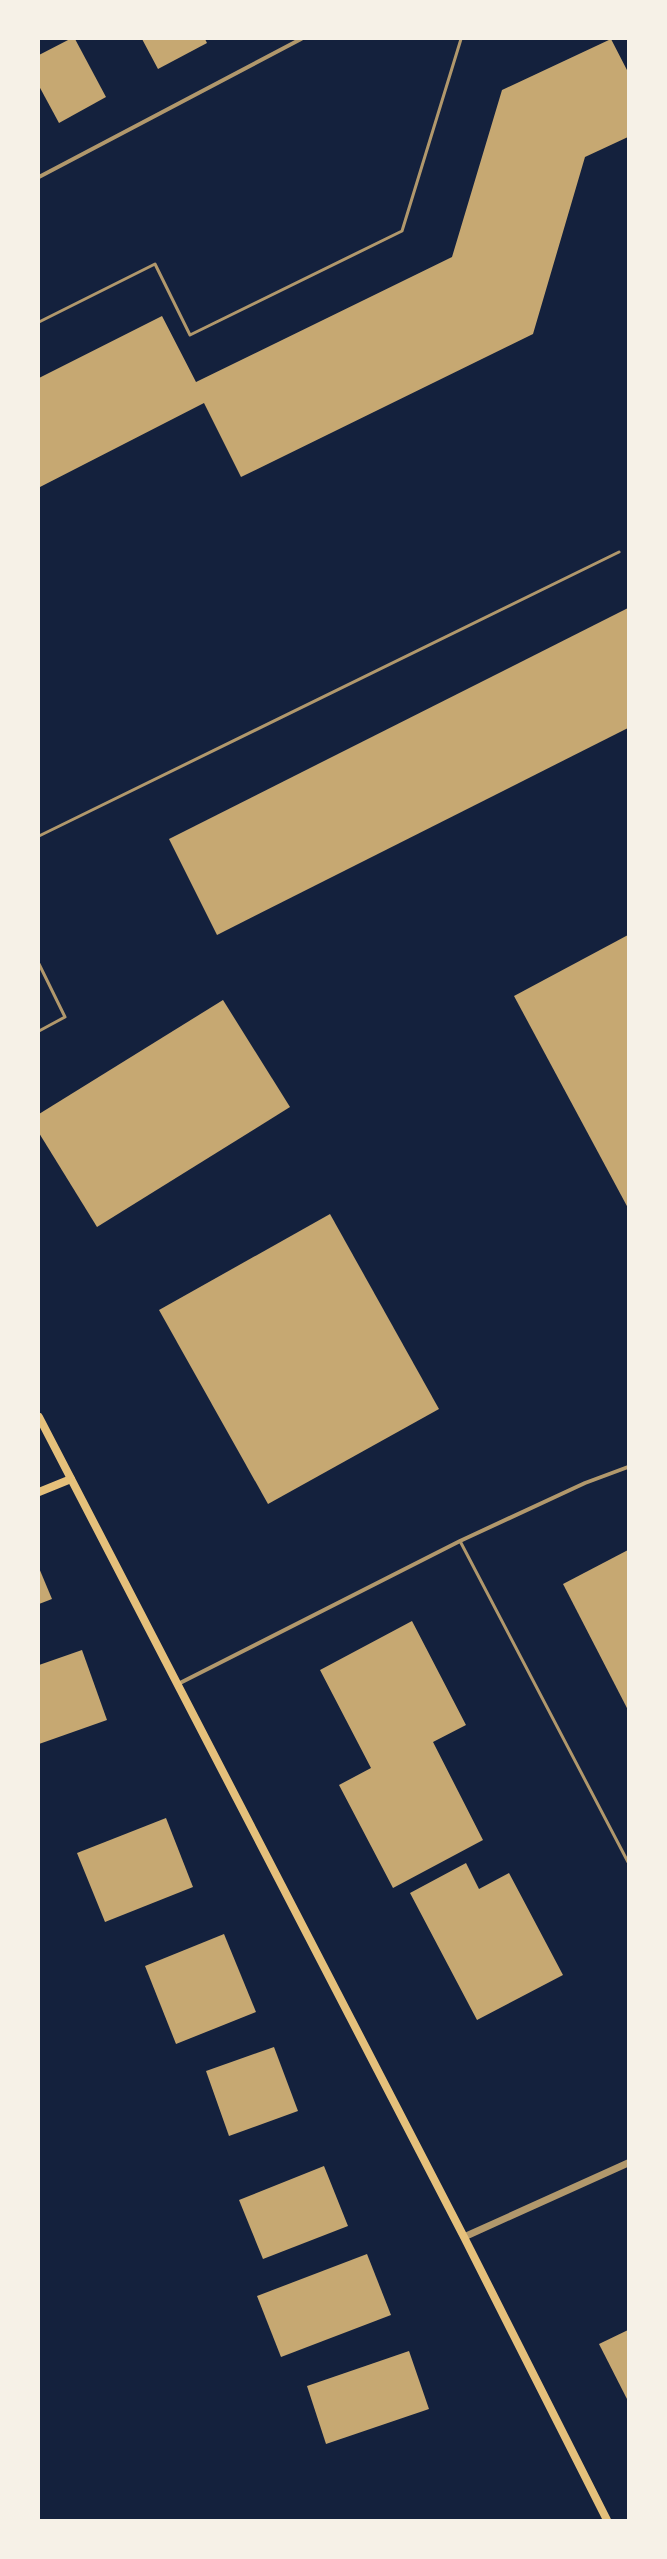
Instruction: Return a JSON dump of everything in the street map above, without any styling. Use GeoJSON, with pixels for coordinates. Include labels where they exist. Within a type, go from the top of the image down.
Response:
{"type":"FeatureCollection","features":[{"type":"Feature","properties":{"kind":"main road"},"geometry":{"type":"LineString","coordinates":[[39,1417],[464,2237],[607,2520]]}},
{"type":"Feature","properties":{"kind":"main road"},"geometry":{"type":"LineString","coordinates":[[39,1492],[71,1479]]}},
{"type":"Feature","properties":{"kind":"street"},"geometry":{"type":"LineString","coordinates":[[39,177],[301,39]]}},
{"type":"Feature","properties":{"kind":"street"},"geometry":{"type":"LineString","coordinates":[[178,1685],[460,1540],[585,1483],[628,1467]]}},
{"type":"Feature","properties":{"kind":"street"},"geometry":{"type":"LineString","coordinates":[[464,2237],[628,2163]]}},
{"type":"Feature","properties":{"kind":"lane"},"geometry":{"type":"LineString","coordinates":[[39,322],[155,264],[190,334],[402,231],[461,39]]}},
{"type":"Feature","properties":{"kind":"lane"},"geometry":{"type":"LineString","coordinates":[[39,836],[619,552]]}},
{"type":"Feature","properties":{"kind":"lane"},"geometry":{"type":"LineString","coordinates":[[39,964],[65,1018],[39,1031]]}},
{"type":"Feature","properties":{"kind":"lane"},"geometry":{"type":"LineString","coordinates":[[460,1540],[628,1862]]}},
{"type":"Feature","properties":{"kind":"building"},"geometry":{"type":"Polygon","coordinates":[[[70,39],[75,39],[106,97],[59,123],[39,86],[39,55],[70,39]]]}},
{"type":"Feature","properties":{"kind":"building"},"geometry":{"type":"Polygon","coordinates":[[[142,39],[205,39],[207,43],[158,69],[142,39]]]}},
{"type":"Feature","properties":{"kind":"building"},"geometry":{"type":"Polygon","coordinates":[[[611,39],[628,72],[628,137],[585,157],[533,334],[241,477],[204,403],[40,487],[39,378],[162,316],[196,382],[452,257],[502,90],[611,39]]]}},
{"type":"Feature","properties":{"kind":"building"},"geometry":{"type":"Polygon","coordinates":[[[628,608],[628,728],[217,935],[169,839],[628,608]]]}},
{"type":"Feature","properties":{"kind":"building"},"geometry":{"type":"Polygon","coordinates":[[[628,935],[628,1208],[514,996],[628,935]]]}},
{"type":"Feature","properties":{"kind":"building"},"geometry":{"type":"Polygon","coordinates":[[[223,1000],[290,1107],[97,1227],[39,1133],[39,1114],[223,1000]]]}},
{"type":"Feature","properties":{"kind":"building"},"geometry":{"type":"Polygon","coordinates":[[[330,1214],[439,1409],[268,1504],[159,1310],[330,1214]]]}},
{"type":"Feature","properties":{"kind":"building"},"geometry":{"type":"Polygon","coordinates":[[[628,1550],[628,1710],[563,1584],[628,1550]]]}},
{"type":"Feature","properties":{"kind":"building"},"geometry":{"type":"Polygon","coordinates":[[[39,1568],[52,1599],[39,1604],[39,1568]]]}},
{"type":"Feature","properties":{"kind":"building"},"geometry":{"type":"Polygon","coordinates":[[[412,1621],[466,1725],[433,1742],[483,1840],[393,1888],[339,1785],[371,1768],[320,1670],[412,1621]]]}},
{"type":"Feature","properties":{"kind":"building"},"geometry":{"type":"Polygon","coordinates":[[[82,1650],[107,1720],[39,1744],[39,1665],[82,1650]]]}},
{"type":"Feature","properties":{"kind":"building"},"geometry":{"type":"Polygon","coordinates":[[[166,1818],[193,1887],[105,1922],[77,1853],[166,1818]]]}},
{"type":"Feature","properties":{"kind":"building"},"geometry":{"type":"Polygon","coordinates":[[[466,1863],[479,1889],[509,1873],[563,1975],[477,2020],[410,1893],[466,1863]]]}},
{"type":"Feature","properties":{"kind":"building"},"geometry":{"type":"Polygon","coordinates":[[[224,1934],[256,2012],[176,2044],[145,1966],[224,1934]]]}},
{"type":"Feature","properties":{"kind":"building"},"geometry":{"type":"Polygon","coordinates":[[[274,2047],[298,2111],[229,2136],[206,2071],[274,2047]]]}},
{"type":"Feature","properties":{"kind":"building"},"geometry":{"type":"Polygon","coordinates":[[[324,2166],[348,2226],[263,2259],[239,2200],[324,2166]]]}},
{"type":"Feature","properties":{"kind":"building"},"geometry":{"type":"Polygon","coordinates":[[[367,2254],[391,2315],[281,2357],[257,2296],[367,2254]]]}},
{"type":"Feature","properties":{"kind":"building"},"geometry":{"type":"Polygon","coordinates":[[[628,2330],[628,2401],[599,2344],[628,2330]]]}},
{"type":"Feature","properties":{"kind":"building"},"geometry":{"type":"Polygon","coordinates":[[[409,2351],[429,2409],[326,2444],[307,2386],[409,2351]]]}}]}
